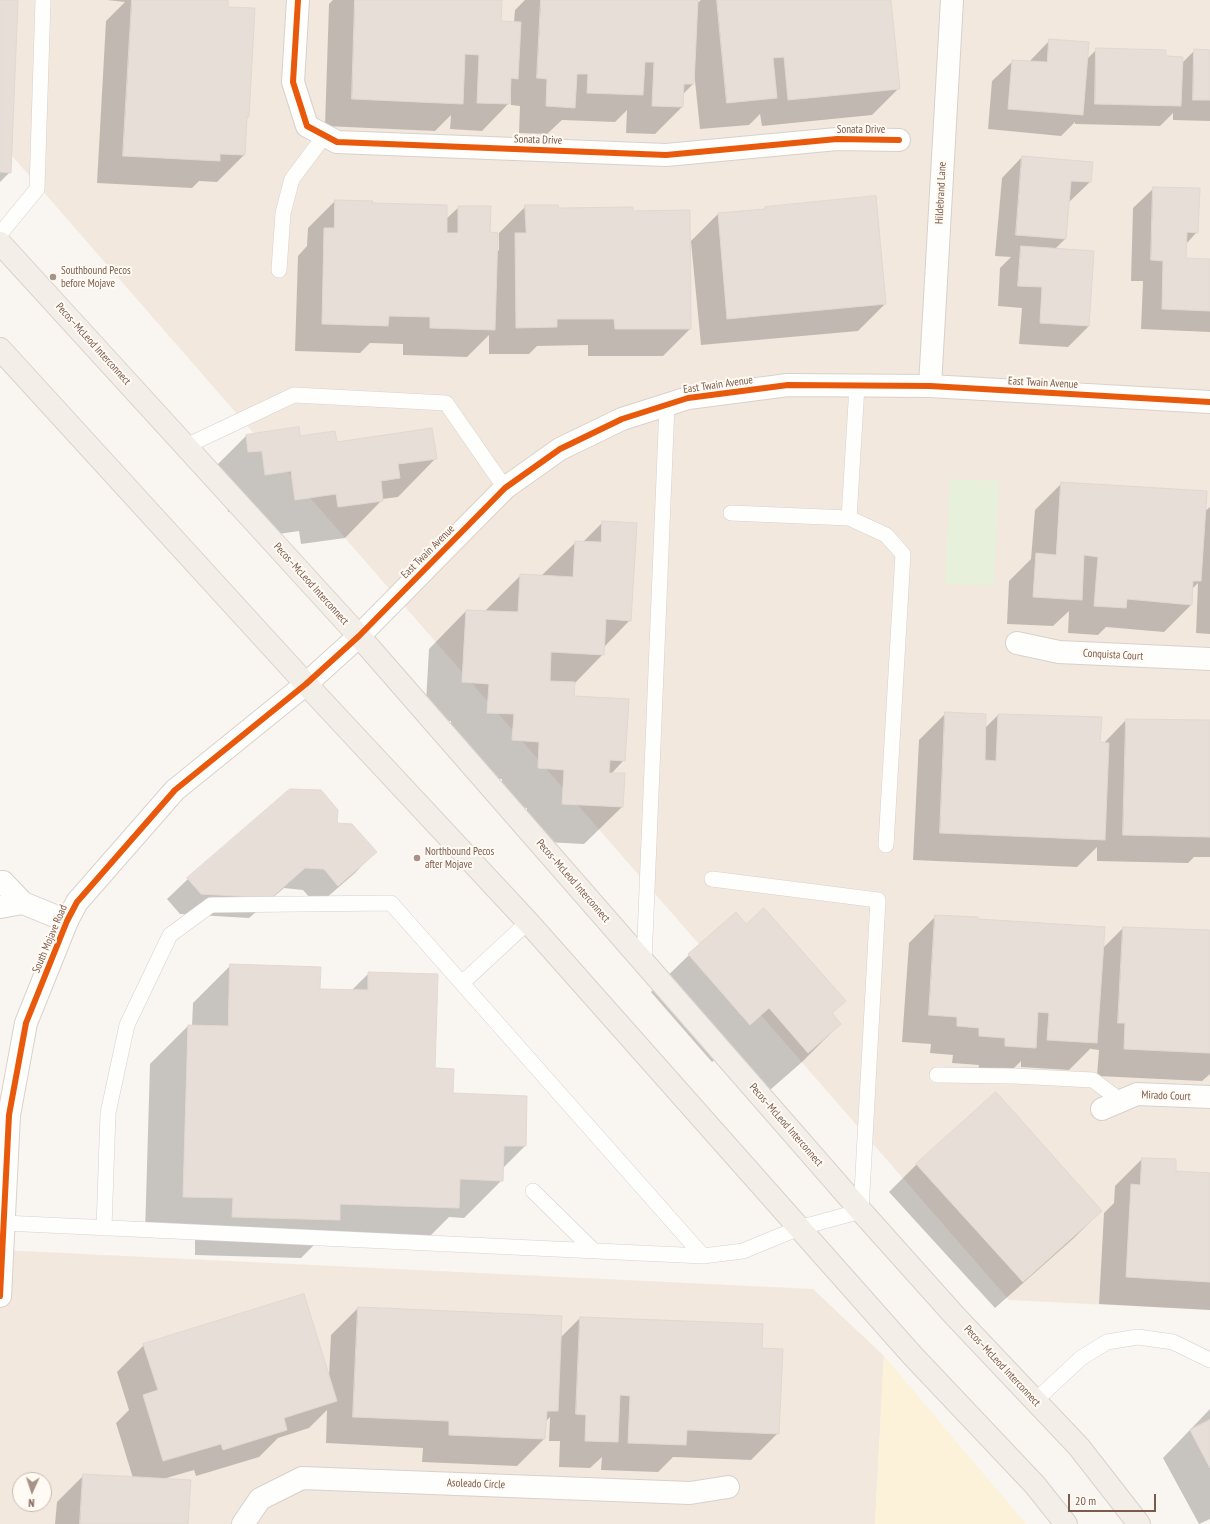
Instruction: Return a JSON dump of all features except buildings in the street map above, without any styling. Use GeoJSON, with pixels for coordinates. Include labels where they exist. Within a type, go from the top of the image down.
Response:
{"type":"FeatureCollection","features":[{"type":"Feature","properties":{"kind":"main road","name":"Pecos–McLeod Interconnect"},"geometry":{"type":"LineString","coordinates":[[0,243],[359,636],[954,1316],[1079,1447],[1139,1524]]}},
{"type":"Feature","properties":{"kind":"main road"},"geometry":{"type":"LineString","coordinates":[[0,349],[306,684],[528,922],[912,1355],[1035,1485],[1066,1524]]}},
{"type":"Feature","properties":{"kind":"street","name":"Sonata Drive"},"geometry":{"type":"LineString","coordinates":[[298,0],[293,82],[307,126],[338,142],[666,155],[837,139],[899,140]]}},
{"type":"Feature","properties":{"kind":"street","name":"Hildebrand Lane"},"geometry":{"type":"LineString","coordinates":[[930,386],[952,0]]}},
{"type":"Feature","properties":{"kind":"street","name":"East Twain Avenue"},"geometry":{"type":"LineString","coordinates":[[306,684],[359,636],[505,488],[560,449],[622,419],[688,398],[788,386],[930,386],[1210,402]]}},
{"type":"Feature","properties":{"kind":"street","name":"Conquista Court"},"geometry":{"type":"LineString","coordinates":[[1017,643],[1059,652],[1210,659]]}},
{"type":"Feature","properties":{"kind":"street","name":"South Mojave Road"},"geometry":{"type":"LineString","coordinates":[[0,1296],[9,1115],[26,1023],[67,922],[77,902],[175,790],[306,684]]}},
{"type":"Feature","properties":{"kind":"street"},"geometry":{"type":"LineString","coordinates":[[0,882],[3,882],[22,903],[67,922]]}},
{"type":"Feature","properties":{"kind":"street"},"geometry":{"type":"LineString","coordinates":[[0,907],[22,903]]}},
{"type":"Feature","properties":{"kind":"street","name":"Mirado Court"},"geometry":{"type":"LineString","coordinates":[[1111,1105],[1138,1094],[1210,1097]]}},
{"type":"Feature","properties":{"kind":"street","name":"Asoleado Circle"},"geometry":{"type":"LineString","coordinates":[[242,1524],[260,1499],[302,1478],[690,1493],[728,1487]]}},
{"type":"Feature","properties":{"kind":"lane"},"geometry":{"type":"LineString","coordinates":[[0,234],[37,189],[43,0]]}},
{"type":"Feature","properties":{"kind":"lane"},"geometry":{"type":"LineString","coordinates":[[280,270],[283,213],[292,179],[325,135]]}},
{"type":"Feature","properties":{"kind":"lane"},"geometry":{"type":"LineString","coordinates":[[849,518],[857,386]]}},
{"type":"Feature","properties":{"kind":"lane"},"geometry":{"type":"LineString","coordinates":[[186,446],[294,395],[446,403],[505,488]]}},
{"type":"Feature","properties":{"kind":"lane"},"geometry":{"type":"LineString","coordinates":[[644,962],[667,405]]}},
{"type":"Feature","properties":{"kind":"lane"},"geometry":{"type":"LineString","coordinates":[[732,513],[849,518],[886,535],[903,554],[886,845]]}},
{"type":"Feature","properties":{"kind":"lane"},"geometry":{"type":"LineString","coordinates":[[4,1223],[703,1256],[743,1251],[799,1228],[861,1211],[878,900],[712,879]]}},
{"type":"Feature","properties":{"kind":"lane"},"geometry":{"type":"LineString","coordinates":[[104,1228],[108,1113],[128,1025],[170,935],[211,904],[391,903],[703,1256]]}},
{"type":"Feature","properties":{"kind":"lane"},"geometry":{"type":"LineString","coordinates":[[462,983],[528,922]]}},
{"type":"Feature","properties":{"kind":"lane"},"geometry":{"type":"LineString","coordinates":[[936,1075],[1014,1076],[1093,1080],[1111,1105]]}},
{"type":"Feature","properties":{"kind":"lane"},"geometry":{"type":"LineString","coordinates":[[533,1191],[593,1250]]}},
{"type":"Feature","properties":{"kind":"lane"},"geometry":{"type":"LineString","coordinates":[[1035,1401],[1081,1358],[1107,1342],[1138,1337],[1173,1342],[1210,1360]]}},
{"type":"Feature","properties":{"kind":"shaded area"},"geometry":{"type":"Polygon","coordinates":[[[0,0],[1210,0],[1210,1310],[1009,1300],[0,142],[0,0]]]}},
{"type":"Feature","properties":{"kind":"shaded area"},"geometry":{"type":"Polygon","coordinates":[[[0,1250],[813,1289],[884,1356],[875,1524],[0,1524],[0,1250]]]}},
{"type":"Feature","properties":{"kind":"green space"},"geometry":{"type":"Polygon","coordinates":[[[950,479],[999,481],[994,586],[945,584],[950,479]]]}},
{"type":"Feature","properties":{"kind":"sand"},"geometry":{"type":"Polygon","coordinates":[[[884,1356],[1026,1524],[875,1524],[884,1356]]]}},
{"type":"Feature","properties":{"kind":"cycle path"},"geometry":{"type":"LineString","coordinates":[[298,0],[293,82],[307,126],[337,142],[666,155],[837,139],[899,140]]}},
{"type":"Feature","properties":{"kind":"cycle path"},"geometry":{"type":"LineString","coordinates":[[0,1296],[9,1115],[26,1023],[67,921],[77,902],[175,790],[306,684],[359,636],[505,488],[560,449],[622,419],[688,398],[788,385],[930,386],[1210,402]]}},
{"type":"Feature","properties":{"kind":"place","name":"Southbound Pecos before Mojave"},"geometry":{"type":"Point","coordinates":[53,277]}},
{"type":"Feature","properties":{"kind":"place","name":"Northbound Pecos after Mojave"},"geometry":{"type":"Point","coordinates":[417,858]}}]}
